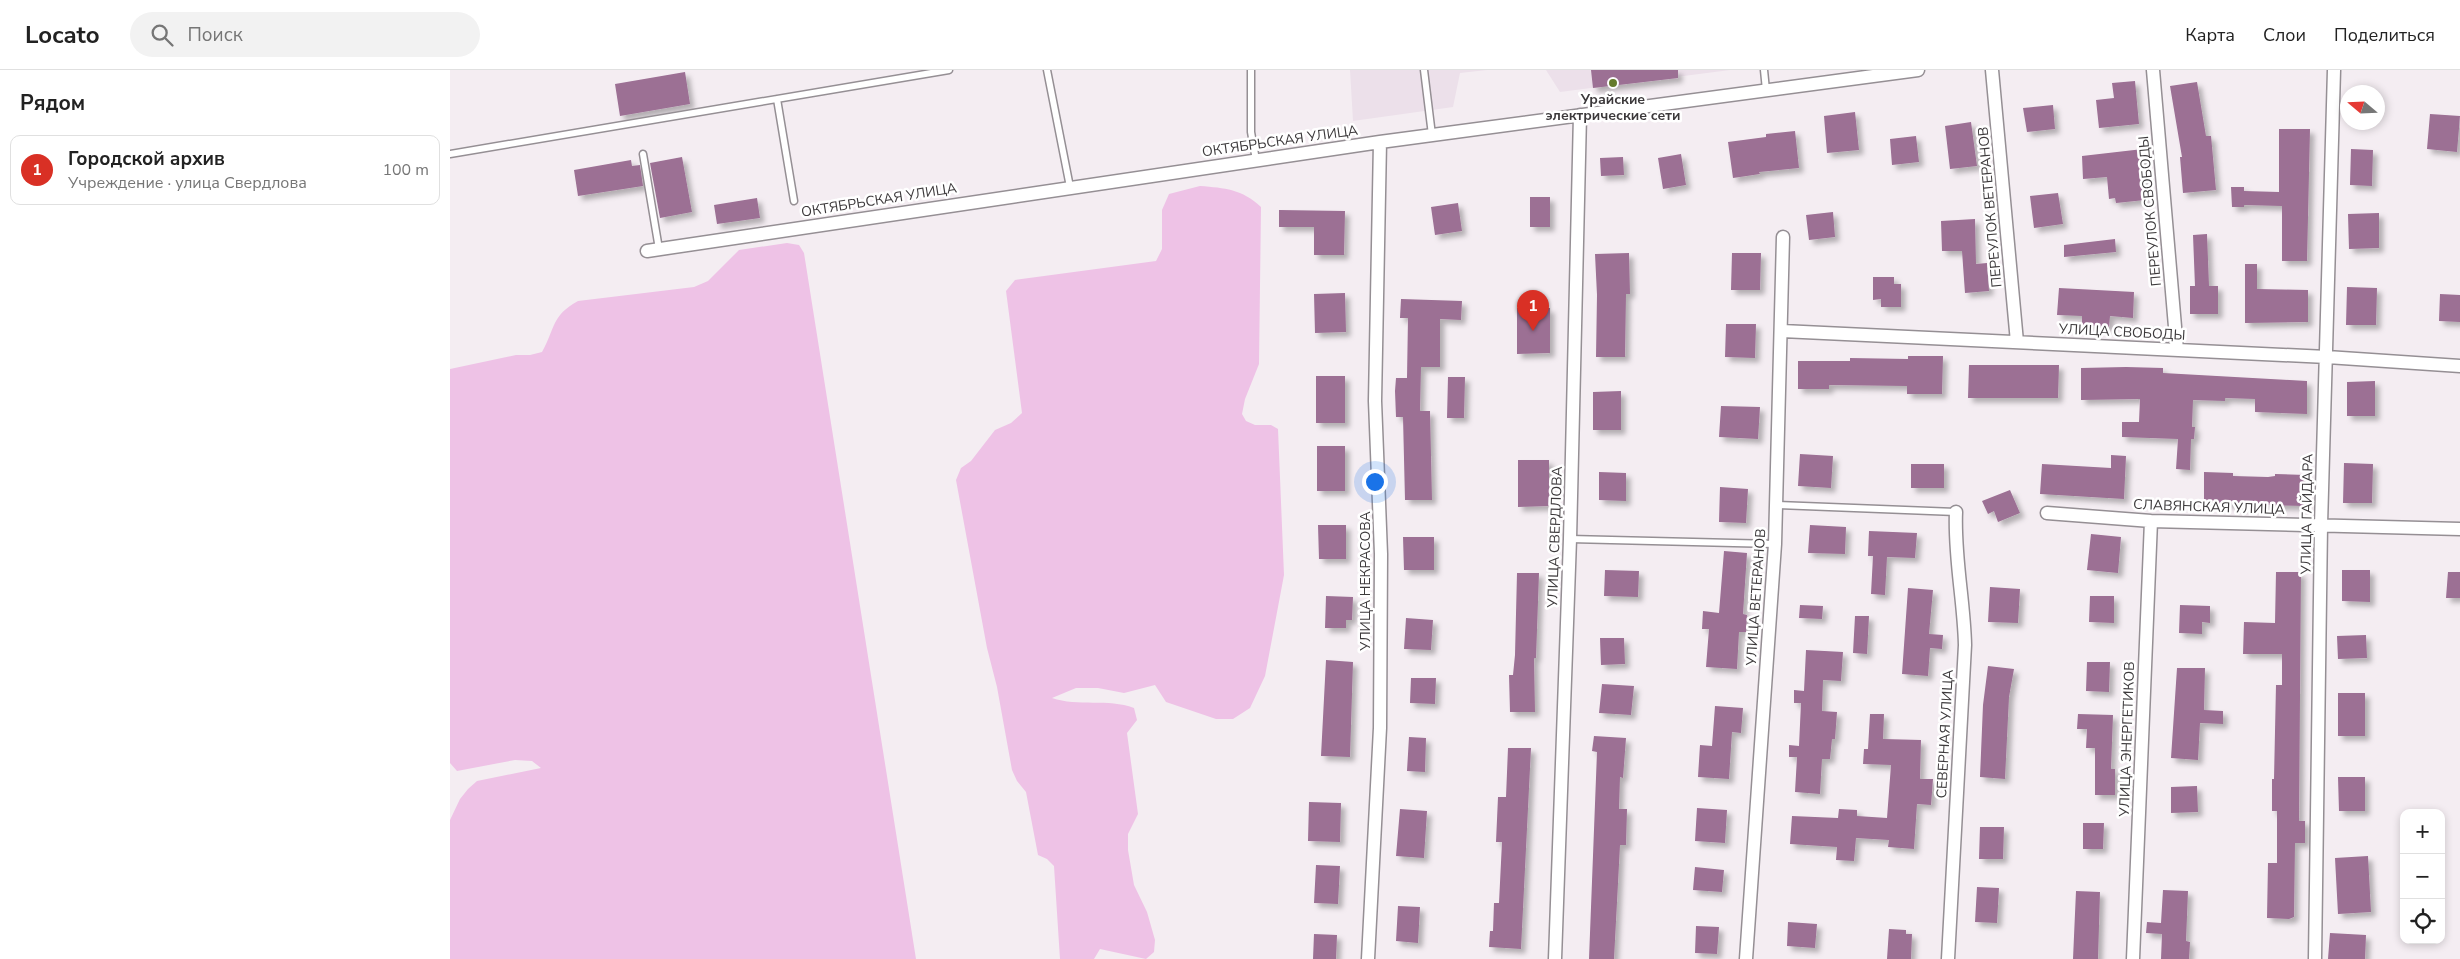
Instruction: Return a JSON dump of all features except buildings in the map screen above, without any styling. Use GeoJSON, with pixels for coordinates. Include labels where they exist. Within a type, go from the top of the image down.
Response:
{"type":"FeatureCollection","features":[{"type":"Feature","properties":{"kind":"street","name":"ОКТЯБРЬСКАЯ УЛИЦА"},"geometry":{"type":"LineString","coordinates":[[653,250],[1070,186],[1380,142],[1918,70]]}},
{"type":"Feature","properties":{"kind":"street","name":"ПЕРЕУЛОК ВЕТЕРАНОВ"},"geometry":{"type":"LineString","coordinates":[[1992,70],[2017,342]]}},
{"type":"Feature","properties":{"kind":"street","name":"ПЕРЕУЛОК СВОБОДЫ"},"geometry":{"type":"LineString","coordinates":[[2153,70],[2177,350]]}},
{"type":"Feature","properties":{"kind":"street","name":"УЛИЦА ГАЙДАРА"},"geometry":{"type":"LineString","coordinates":[[2315,959],[2321,526],[2334,70]]}},
{"type":"Feature","properties":{"kind":"street","name":"УЛИЦА СВЕРДЛОВА"},"geometry":{"type":"LineString","coordinates":[[1555,959],[1570,539],[1580,115]]}},
{"type":"Feature","properties":{"kind":"street","name":"УЛИЦА НЕКРАСОВА"},"geometry":{"type":"LineString","coordinates":[[1368,959],[1380,728],[1381,554],[1375,402],[1380,142]]}},
{"type":"Feature","properties":{"kind":"street","name":"УЛИЦА ВЕТЕРАНОВ"},"geometry":{"type":"LineString","coordinates":[[1746,959],[1775,544],[1784,237]]}},
{"type":"Feature","properties":{"kind":"street","name":"УЛИЦА СВОБОДЫ"},"geometry":{"type":"LineString","coordinates":[[1782,331],[2327,357],[2460,366]]}},
{"type":"Feature","properties":{"kind":"street","name":"СЕВЕРНАЯ УЛИЦА"},"geometry":{"type":"LineString","coordinates":[[1948,959],[1965,645],[1964,612],[1955,544],[1956,512]]}},
{"type":"Feature","properties":{"kind":"street","name":"СЛАВЯНСКАЯ УЛИЦА"},"geometry":{"type":"LineString","coordinates":[[2047,513],[2151,520],[2460,529]]}},
{"type":"Feature","properties":{"kind":"street","name":"УЛИЦА ЭНЕРГЕТИКОВ"},"geometry":{"type":"LineString","coordinates":[[2132,959],[2151,520]]}},
{"type":"Feature","properties":{"kind":"lane"},"geometry":{"type":"LineString","coordinates":[[450,154],[950,70]]}},
{"type":"Feature","properties":{"kind":"lane"},"geometry":{"type":"LineString","coordinates":[[1047,70],[1070,186]]}},
{"type":"Feature","properties":{"kind":"lane"},"geometry":{"type":"LineString","coordinates":[[1251,70],[1251,132],[1256,160]]}},
{"type":"Feature","properties":{"kind":"lane"},"geometry":{"type":"LineString","coordinates":[[1424,70],[1432,135]]}},
{"type":"Feature","properties":{"kind":"lane"},"geometry":{"type":"LineString","coordinates":[[1764,70],[1766,90]]}},
{"type":"Feature","properties":{"kind":"lane"},"geometry":{"type":"LineString","coordinates":[[777,99],[794,201]]}},
{"type":"Feature","properties":{"kind":"lane"},"geometry":{"type":"LineString","coordinates":[[643,154],[653,250]]}},
{"type":"Feature","properties":{"kind":"lane"},"geometry":{"type":"LineString","coordinates":[[1777,504],[1956,512]]}},
{"type":"Feature","properties":{"kind":"lane"},"geometry":{"type":"LineString","coordinates":[[1570,539],[1775,544]]}},
{"type":"Feature","properties":{"kind":"shaded area"},"geometry":{"type":"Polygon","coordinates":[[[1350,70],[1487,70],[1460,73],[1453,107],[1353,121],[1350,70]]]}},
{"type":"Feature","properties":{"kind":"shaded area","name":"Урайские электрические сети"},"geometry":{"type":"Polygon","coordinates":[[[1546,70],[1730,70],[1560,92],[1546,70]]]}},
{"type":"Feature","properties":{"kind":"shaded area"},"geometry":{"type":"Polygon","coordinates":[[[1200,186],[1240,193],[1261,207],[1259,364],[1245,399],[1242,414],[1246,421],[1255,425],[1271,425],[1278,429],[1284,575],[1265,676],[1250,708],[1233,719],[1216,719],[1166,702],[1155,685],[1124,693],[1098,688],[1076,688],[1052,698],[1072,702],[1114,703],[1134,708],[1137,720],[1127,733],[1138,814],[1128,834],[1128,850],[1134,885],[1147,912],[1155,940],[1154,952],[1146,959],[1100,949],[1094,959],[1060,959],[1054,866],[1047,859],[1038,855],[1026,792],[1017,781],[1012,770],[956,480],[961,468],[971,461],[995,430],[1011,423],[1022,413],[1006,291],[1015,280],[1156,261],[1162,249],[1162,210],[1169,194],[1200,186]]]}},
{"type":"Feature","properties":{"kind":"shaded area"},"geometry":{"type":"Polygon","coordinates":[[[787,243],[799,245],[804,253],[916,959],[450,959],[450,820],[460,799],[477,781],[541,768],[532,761],[515,760],[457,771],[450,763],[450,369],[516,355],[530,355],[542,352],[558,317],[569,306],[578,301],[694,287],[708,281],[739,250],[787,243]]]}},
{"type":"Feature","properties":{"kind":"place","name":"Урайские электрические сети"},"geometry":{"type":"Point","coordinates":[1613,83]}},
{"type":"Feature","properties":{"kind":"place","name":"Городской архив"},"geometry":{"type":"Point","coordinates":[1533,331]}}]}
